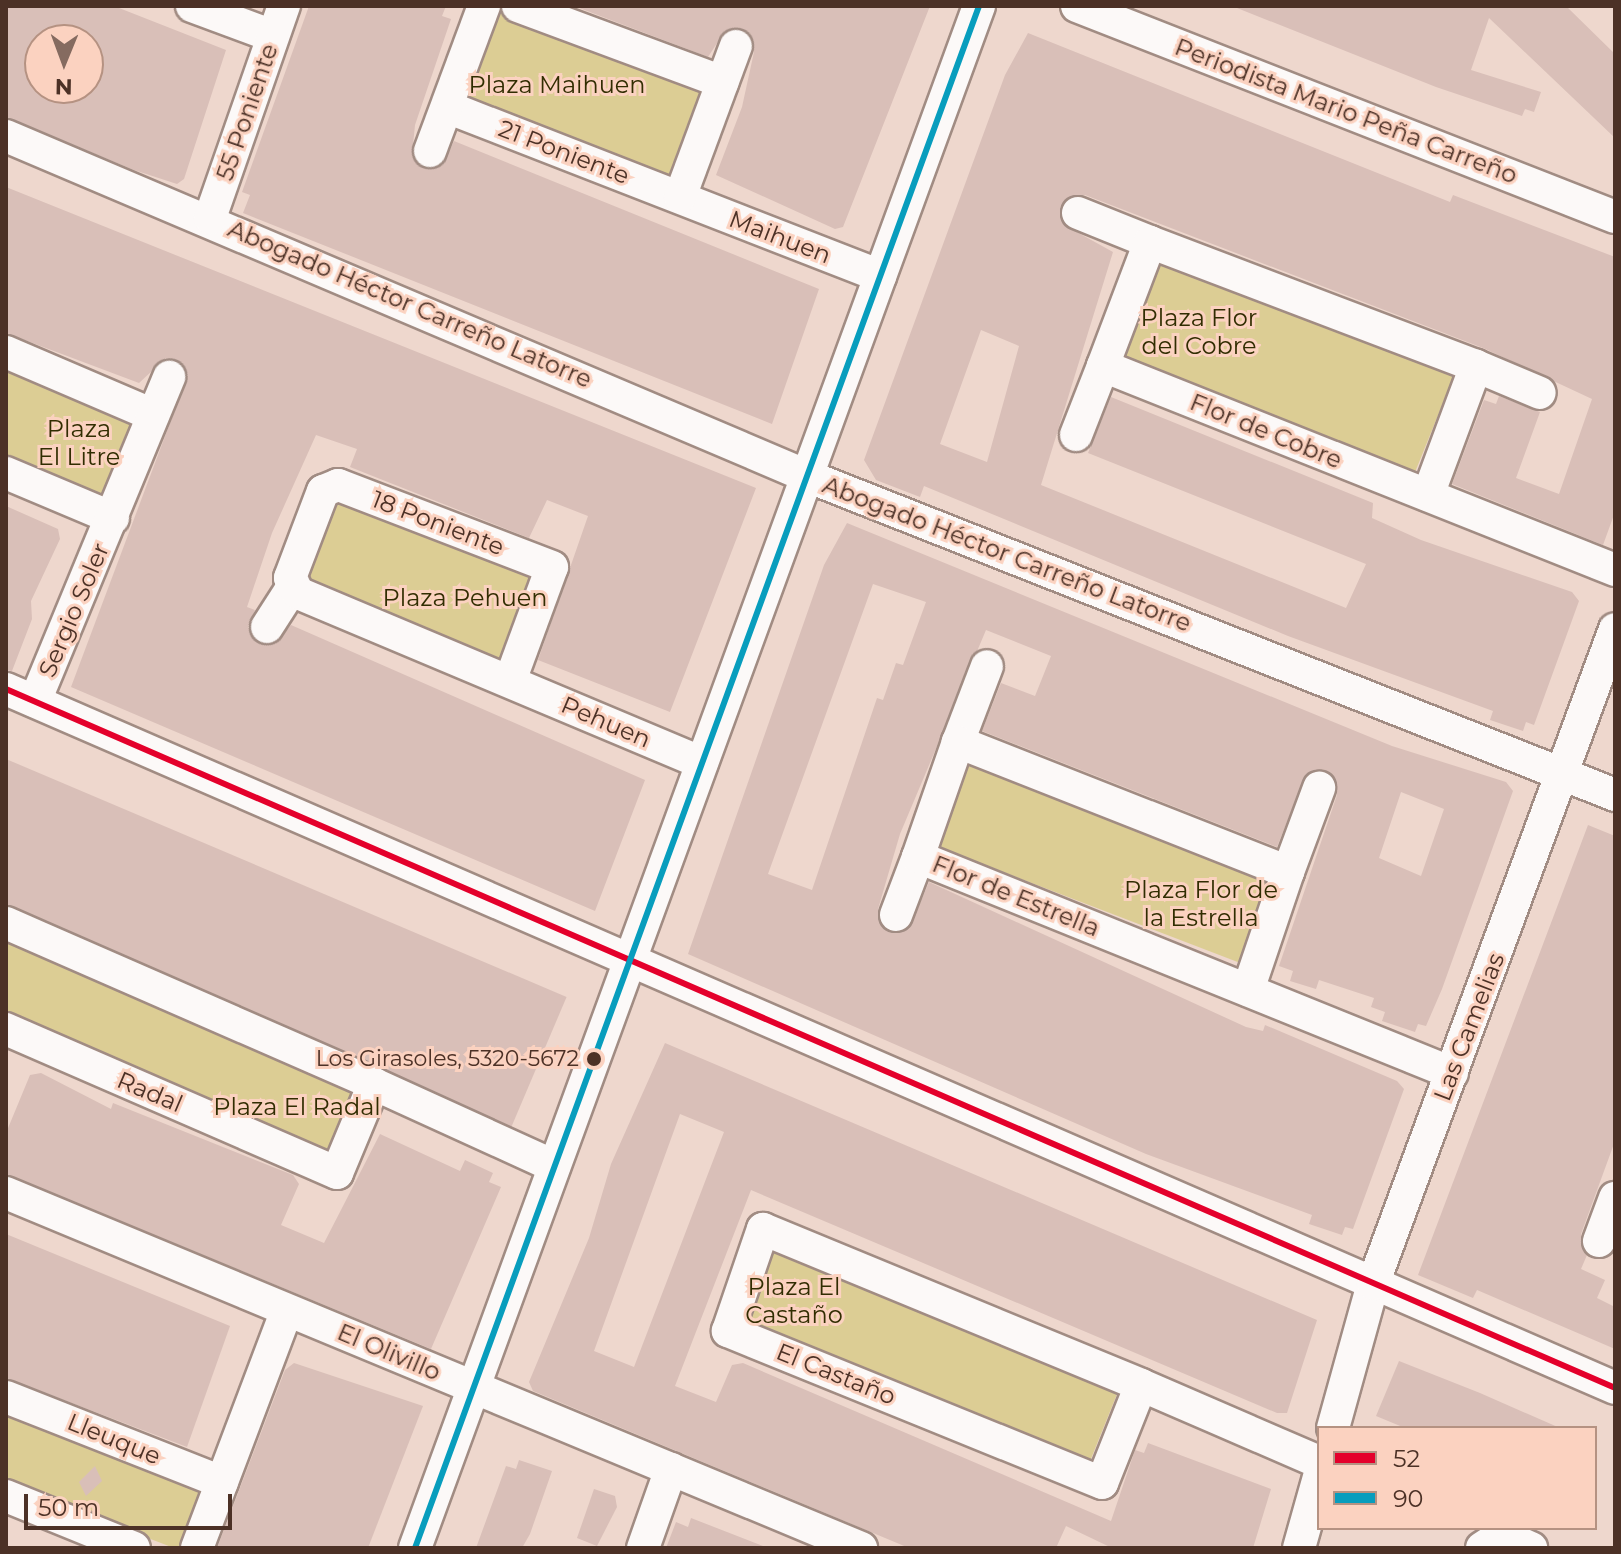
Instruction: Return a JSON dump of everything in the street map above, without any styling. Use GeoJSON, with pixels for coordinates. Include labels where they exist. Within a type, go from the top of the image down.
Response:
{"type":"FeatureCollection","features":[{"type":"Feature","properties":{"kind":"street"},"geometry":{"type":"LineString","coordinates":[[192,6],[273,36]]}},
{"type":"Feature","properties":{"kind":"street","name":"55 Poniente"},"geometry":{"type":"LineString","coordinates":[[210,218],[284,6]]}},
{"type":"Feature","properties":{"kind":"street"},"geometry":{"type":"LineString","coordinates":[[430,151],[484,6]]}},
{"type":"Feature","properties":{"kind":"street"},"geometry":{"type":"LineString","coordinates":[[518,6],[722,82]]}},
{"type":"Feature","properties":{"kind":"street"},"geometry":{"type":"LineString","coordinates":[[415,1548],[979,6]]}},
{"type":"Feature","properties":{"kind":"street","name":"Periodista Mario Peña Carreño"},"geometry":{"type":"LineString","coordinates":[[1077,6],[1615,217]]}},
{"type":"Feature","properties":{"kind":"street"},"geometry":{"type":"LineString","coordinates":[[680,197],[736,46]]}},
{"type":"Feature","properties":{"kind":"street","name":"21 Poniente"},"geometry":{"type":"LineString","coordinates":[[447,107],[680,197]]}},
{"type":"Feature","properties":{"kind":"street","name":"Abogado Héctor Carreño Latorre"},"geometry":{"type":"LineString","coordinates":[[6,136],[210,218],[807,476],[1615,795]]}},
{"type":"Feature","properties":{"kind":"street","name":"Maihuen"},"geometry":{"type":"LineString","coordinates":[[680,197],[880,276]]}},
{"type":"Feature","properties":{"kind":"street"},"geometry":{"type":"LineString","coordinates":[[1078,213],[1540,393]]}},
{"type":"Feature","properties":{"kind":"street"},"geometry":{"type":"LineString","coordinates":[[1076,435],[1150,242]]}},
{"type":"Feature","properties":{"kind":"street"},"geometry":{"type":"LineString","coordinates":[[6,352],[153,415]]}},
{"type":"Feature","properties":{"kind":"street","name":"Flor de Cobre"},"geometry":{"type":"LineString","coordinates":[[1103,366],[1615,570]]}},
{"type":"Feature","properties":{"kind":"street"},"geometry":{"type":"LineString","coordinates":[[1428,495],[1476,366]]}},
{"type":"Feature","properties":{"kind":"street","name":"Sergio Soler"},"geometry":{"type":"LineString","coordinates":[[20,695],[113,518],[169,377]]}},
{"type":"Feature","properties":{"kind":"street"},"geometry":{"type":"LineString","coordinates":[[6,473],[113,518]]}},
{"type":"Feature","properties":{"kind":"street","name":"18 Poniente"},"geometry":{"type":"LineString","coordinates":[[292,582],[323,491],[338,485],[552,567],[510,681]]}},
{"type":"Feature","properties":{"kind":"street"},"geometry":{"type":"LineString","coordinates":[[267,627],[292,582]]}},
{"type":"Feature","properties":{"kind":"street","name":"Pehuen"},"geometry":{"type":"LineString","coordinates":[[292,582],[510,681],[702,763]]}},
{"type":"Feature","properties":{"kind":"street","name":"Las Camelias"},"geometry":{"type":"LineString","coordinates":[[1334,1426],[1373,1284],[1615,629]]}},
{"type":"Feature","properties":{"kind":"street","name":"Flor de Estrella"},"geometry":{"type":"LineString","coordinates":[[896,915],[987,666]]}},
{"type":"Feature","properties":{"kind":"street"},"geometry":{"type":"LineString","coordinates":[[20,695],[1615,1388]]}},
{"type":"Feature","properties":{"kind":"street"},"geometry":{"type":"LineString","coordinates":[[958,742],[1288,872]]}},
{"type":"Feature","properties":{"kind":"street"},"geometry":{"type":"LineString","coordinates":[[1248,990],[1319,788]]}},
{"type":"Feature","properties":{"kind":"street","name":"Flor de Estrella"},"geometry":{"type":"LineString","coordinates":[[918,857],[1452,1073]]}},
{"type":"Feature","properties":{"kind":"street"},"geometry":{"type":"LineString","coordinates":[[6,923],[554,1166]]}},
{"type":"Feature","properties":{"kind":"street","name":"Radal"},"geometry":{"type":"LineString","coordinates":[[6,1029],[337,1173],[374,1084]]}},
{"type":"Feature","properties":{"kind":"street","name":"El Olivillo"},"geometry":{"type":"LineString","coordinates":[[6,1193],[861,1548]]}},
{"type":"Feature","properties":{"kind":"street"},"geometry":{"type":"LineString","coordinates":[[1599,1241],[1615,1198]]}},
{"type":"Feature","properties":{"kind":"street","name":"El Castaño"},"geometry":{"type":"LineString","coordinates":[[1141,1385],[1102,1483],[728,1331],[763,1229],[1141,1385],[1317,1461]]}},
{"type":"Feature","properties":{"kind":"street"},"geometry":{"type":"LineString","coordinates":[[197,1548],[287,1310]]}},
{"type":"Feature","properties":{"kind":"street","name":"Lleuque"},"geometry":{"type":"LineString","coordinates":[[6,1397],[222,1482]]}},
{"type":"Feature","properties":{"kind":"street"},"geometry":{"type":"LineString","coordinates":[[643,1548],[671,1469]]}},
{"type":"Feature","properties":{"kind":"street"},"geometry":{"type":"LineString","coordinates":[[1300,1548],[1317,1484]]}},
{"type":"Feature","properties":{"kind":"street"},"geometry":{"type":"LineString","coordinates":[[6,1496],[134,1548]]}},
{"type":"Feature","properties":{"kind":"street"},"geometry":{"type":"LineString","coordinates":[[1482,1548],[1502,1535],[1531,1548]]}},
{"type":"Feature","properties":{"kind":"green space","name":"Plaza Maihuen"},"geometry":{"type":"Polygon","coordinates":[[[506,10],[706,83],[681,177],[667,181],[470,109],[463,94],[490,21],[506,10]]]}},
{"type":"Feature","properties":{"kind":"green space","name":"Plaza Flor del Cobre"},"geometry":{"type":"Polygon","coordinates":[[[1159,257],[1454,376],[1413,476],[1119,357],[1159,257]]]}},
{"type":"Feature","properties":{"kind":"green space","name":"Plaza El Litre"},"geometry":{"type":"Polygon","coordinates":[[[6,361],[135,414],[137,427],[109,498],[93,501],[6,464],[6,361]]]}},
{"type":"Feature","properties":{"kind":"green space","name":"Plaza Pehuen"},"geometry":{"type":"Polygon","coordinates":[[[341,494],[529,569],[535,578],[510,656],[495,665],[310,590],[299,573],[327,501],[341,494]]]}},
{"type":"Feature","properties":{"kind":"green space","name":"Plaza Flor de la Estrella"},"geometry":{"type":"Polygon","coordinates":[[[965,761],[1271,879],[1239,963],[933,845],[965,761]]]}},
{"type":"Feature","properties":{"kind":"green space","name":"Plaza El Radal"},"geometry":{"type":"Polygon","coordinates":[[[6,935],[358,1092],[322,1172],[6,1031],[6,935]]]}},
{"type":"Feature","properties":{"kind":"green space","name":"Plaza El Castaño"},"geometry":{"type":"Polygon","coordinates":[[[768,1249],[1118,1391],[1089,1463],[739,1321],[768,1249]]]}},
{"type":"Feature","properties":{"kind":"green space"},"geometry":{"type":"Polygon","coordinates":[[[6,1416],[203,1492],[181,1548],[174,1548],[6,1483],[6,1416]]]}},
{"type":"Feature","properties":{"kind":"building"},"geometry":{"type":"Polygon","coordinates":[[[6,6],[114,6],[226,50],[184,179],[177,184],[134,170],[6,117],[6,6]]]}},
{"type":"Feature","properties":{"kind":"building"},"geometry":{"type":"Polygon","coordinates":[[[309,6],[446,6],[442,16],[451,19],[415,125],[412,155],[423,168],[443,165],[454,141],[819,289],[772,424],[243,213],[250,195],[242,192],[309,6]]]}},
{"type":"Feature","properties":{"kind":"building"},"geometry":{"type":"Polygon","coordinates":[[[574,6],[930,6],[843,227],[835,229],[716,175],[742,107],[754,52],[750,33],[725,31],[708,57],[574,6]]]}},
{"type":"Feature","properties":{"kind":"building"},"geometry":{"type":"Polygon","coordinates":[[[1232,6],[1566,6],[1615,54],[1615,138],[1489,18],[1471,70],[1541,92],[1534,112],[1525,109],[1522,116],[1436,87],[1232,6]]]}},
{"type":"Feature","properties":{"kind":"building"},"geometry":{"type":"Polygon","coordinates":[[[1028,33],[1450,202],[1453,195],[1615,257],[1615,512],[1603,545],[1452,484],[1484,400],[1496,404],[1499,396],[1540,412],[1516,478],[1559,494],[1592,399],[1483,348],[1085,195],[1060,207],[1064,225],[1113,252],[1041,485],[1346,608],[1366,564],[1088,453],[1111,397],[1373,503],[1372,518],[1421,540],[1572,592],[1579,601],[1534,725],[1526,722],[1523,731],[1490,720],[1493,711],[1288,636],[924,486],[920,497],[876,480],[864,460],[1005,75],[1028,33]],[[981,330],[940,444],[987,462],[1019,346],[981,330]]]}},
{"type":"Feature","properties":{"kind":"building"},"geometry":{"type":"Polygon","coordinates":[[[6,187],[756,488],[670,712],[538,660],[588,516],[547,500],[529,538],[350,467],[357,449],[316,435],[272,533],[247,607],[255,610],[248,627],[256,642],[275,644],[291,625],[645,780],[595,911],[71,687],[188,375],[184,365],[166,358],[139,383],[6,333],[6,187]]]}},
{"type":"Feature","properties":{"kind":"building"},"geometry":{"type":"Polygon","coordinates":[[[6,506],[58,529],[60,539],[31,601],[32,619],[12,671],[6,670],[6,506]]]}},
{"type":"Feature","properties":{"kind":"building"},"geometry":{"type":"Polygon","coordinates":[[[847,523],[1392,746],[1506,782],[1513,791],[1442,989],[1426,1026],[1418,1024],[1415,1032],[1382,1021],[1385,1012],[1371,1007],[1374,998],[1319,980],[1316,989],[1290,981],[1293,971],[1279,966],[1337,795],[1333,775],[1306,774],[1277,847],[982,731],[1001,683],[1035,696],[1051,656],[986,630],[900,834],[878,909],[889,932],[909,929],[929,882],[1246,1027],[1263,1031],[1265,1025],[1397,1081],[1404,1089],[1353,1229],[1345,1227],[1342,1235],[1309,1224],[1312,1215],[1146,1154],[688,954],[824,565],[847,523]],[[873,584],[768,874],[812,890],[877,698],[883,700],[896,663],[903,665],[926,602],[873,584]],[[1401,792],[1379,858],[1421,876],[1444,809],[1401,792]]]}},
{"type":"Feature","properties":{"kind":"building"},"geometry":{"type":"Polygon","coordinates":[[[6,759],[567,997],[511,1129],[6,914],[6,759]]]}},
{"type":"Feature","properties":{"kind":"building"},"geometry":{"type":"Polygon","coordinates":[[[1588,825],[1615,836],[1615,1141],[1581,1234],[1587,1255],[1581,1269],[1605,1280],[1597,1298],[1615,1307],[1615,1349],[1477,1290],[1473,1298],[1418,1275],[1588,825]]]}},
{"type":"Feature","properties":{"kind":"building"},"geometry":{"type":"Polygon","coordinates":[[[665,1043],[1317,1320],[1287,1413],[1277,1413],[751,1190],[675,1386],[716,1402],[732,1365],[743,1363],[1111,1521],[1135,1450],[1144,1453],[1148,1443],[1271,1489],[1253,1548],[1112,1548],[1066,1526],[1056,1548],[909,1548],[533,1391],[529,1382],[589,1238],[611,1164],[665,1043]],[[680,1114],[594,1351],[634,1367],[724,1132],[680,1114]]]}},
{"type":"Feature","properties":{"kind":"building"},"geometry":{"type":"Polygon","coordinates":[[[41,1073],[111,1109],[113,1103],[293,1175],[299,1184],[281,1225],[324,1243],[380,1134],[460,1171],[465,1160],[493,1173],[489,1182],[501,1187],[431,1349],[6,1174],[6,1133],[30,1075],[41,1073]]]}},
{"type":"Feature","properties":{"kind":"building"},"geometry":{"type":"Polygon","coordinates":[[[6,1234],[230,1326],[187,1447],[6,1378],[6,1234]]]}},
{"type":"Feature","properties":{"kind":"building"},"geometry":{"type":"Polygon","coordinates":[[[1399,1361],[1555,1426],[1400,1426],[1376,1416],[1399,1361]]]}},
{"type":"Feature","properties":{"kind":"building"},"geometry":{"type":"Polygon","coordinates":[[[294,1363],[423,1406],[368,1548],[217,1548],[285,1370],[294,1363]]]}},
{"type":"Feature","properties":{"kind":"building"},"geometry":{"type":"Polygon","coordinates":[[[519,1460],[552,1471],[530,1534],[522,1548],[476,1548],[506,1466],[516,1469],[519,1460]]]}},
{"type":"Feature","properties":{"kind":"building"},"geometry":{"type":"Polygon","coordinates":[[[95,1466],[102,1481],[86,1496],[79,1482],[95,1466]]]}},
{"type":"Feature","properties":{"kind":"building"},"geometry":{"type":"Polygon","coordinates":[[[594,1489],[615,1496],[617,1507],[597,1546],[577,1538],[594,1489]]]}},
{"type":"Feature","properties":{"kind":"building"},"geometry":{"type":"Polygon","coordinates":[[[691,1518],[763,1548],[666,1548],[676,1522],[688,1527],[691,1518]]]}},
{"type":"Feature","properties":{"kind":"transit line","name":"90"},"geometry":{"type":"LineString","coordinates":[[415,1548],[979,6]]}},
{"type":"Feature","properties":{"kind":"transit line","name":"52"},"geometry":{"type":"LineString","coordinates":[[6,689],[1615,1388]]}},
{"type":"Feature","properties":{"kind":"place","name":"Los Girasoles, 5320-5672"},"geometry":{"type":"Point","coordinates":[594,1059]}}]}
